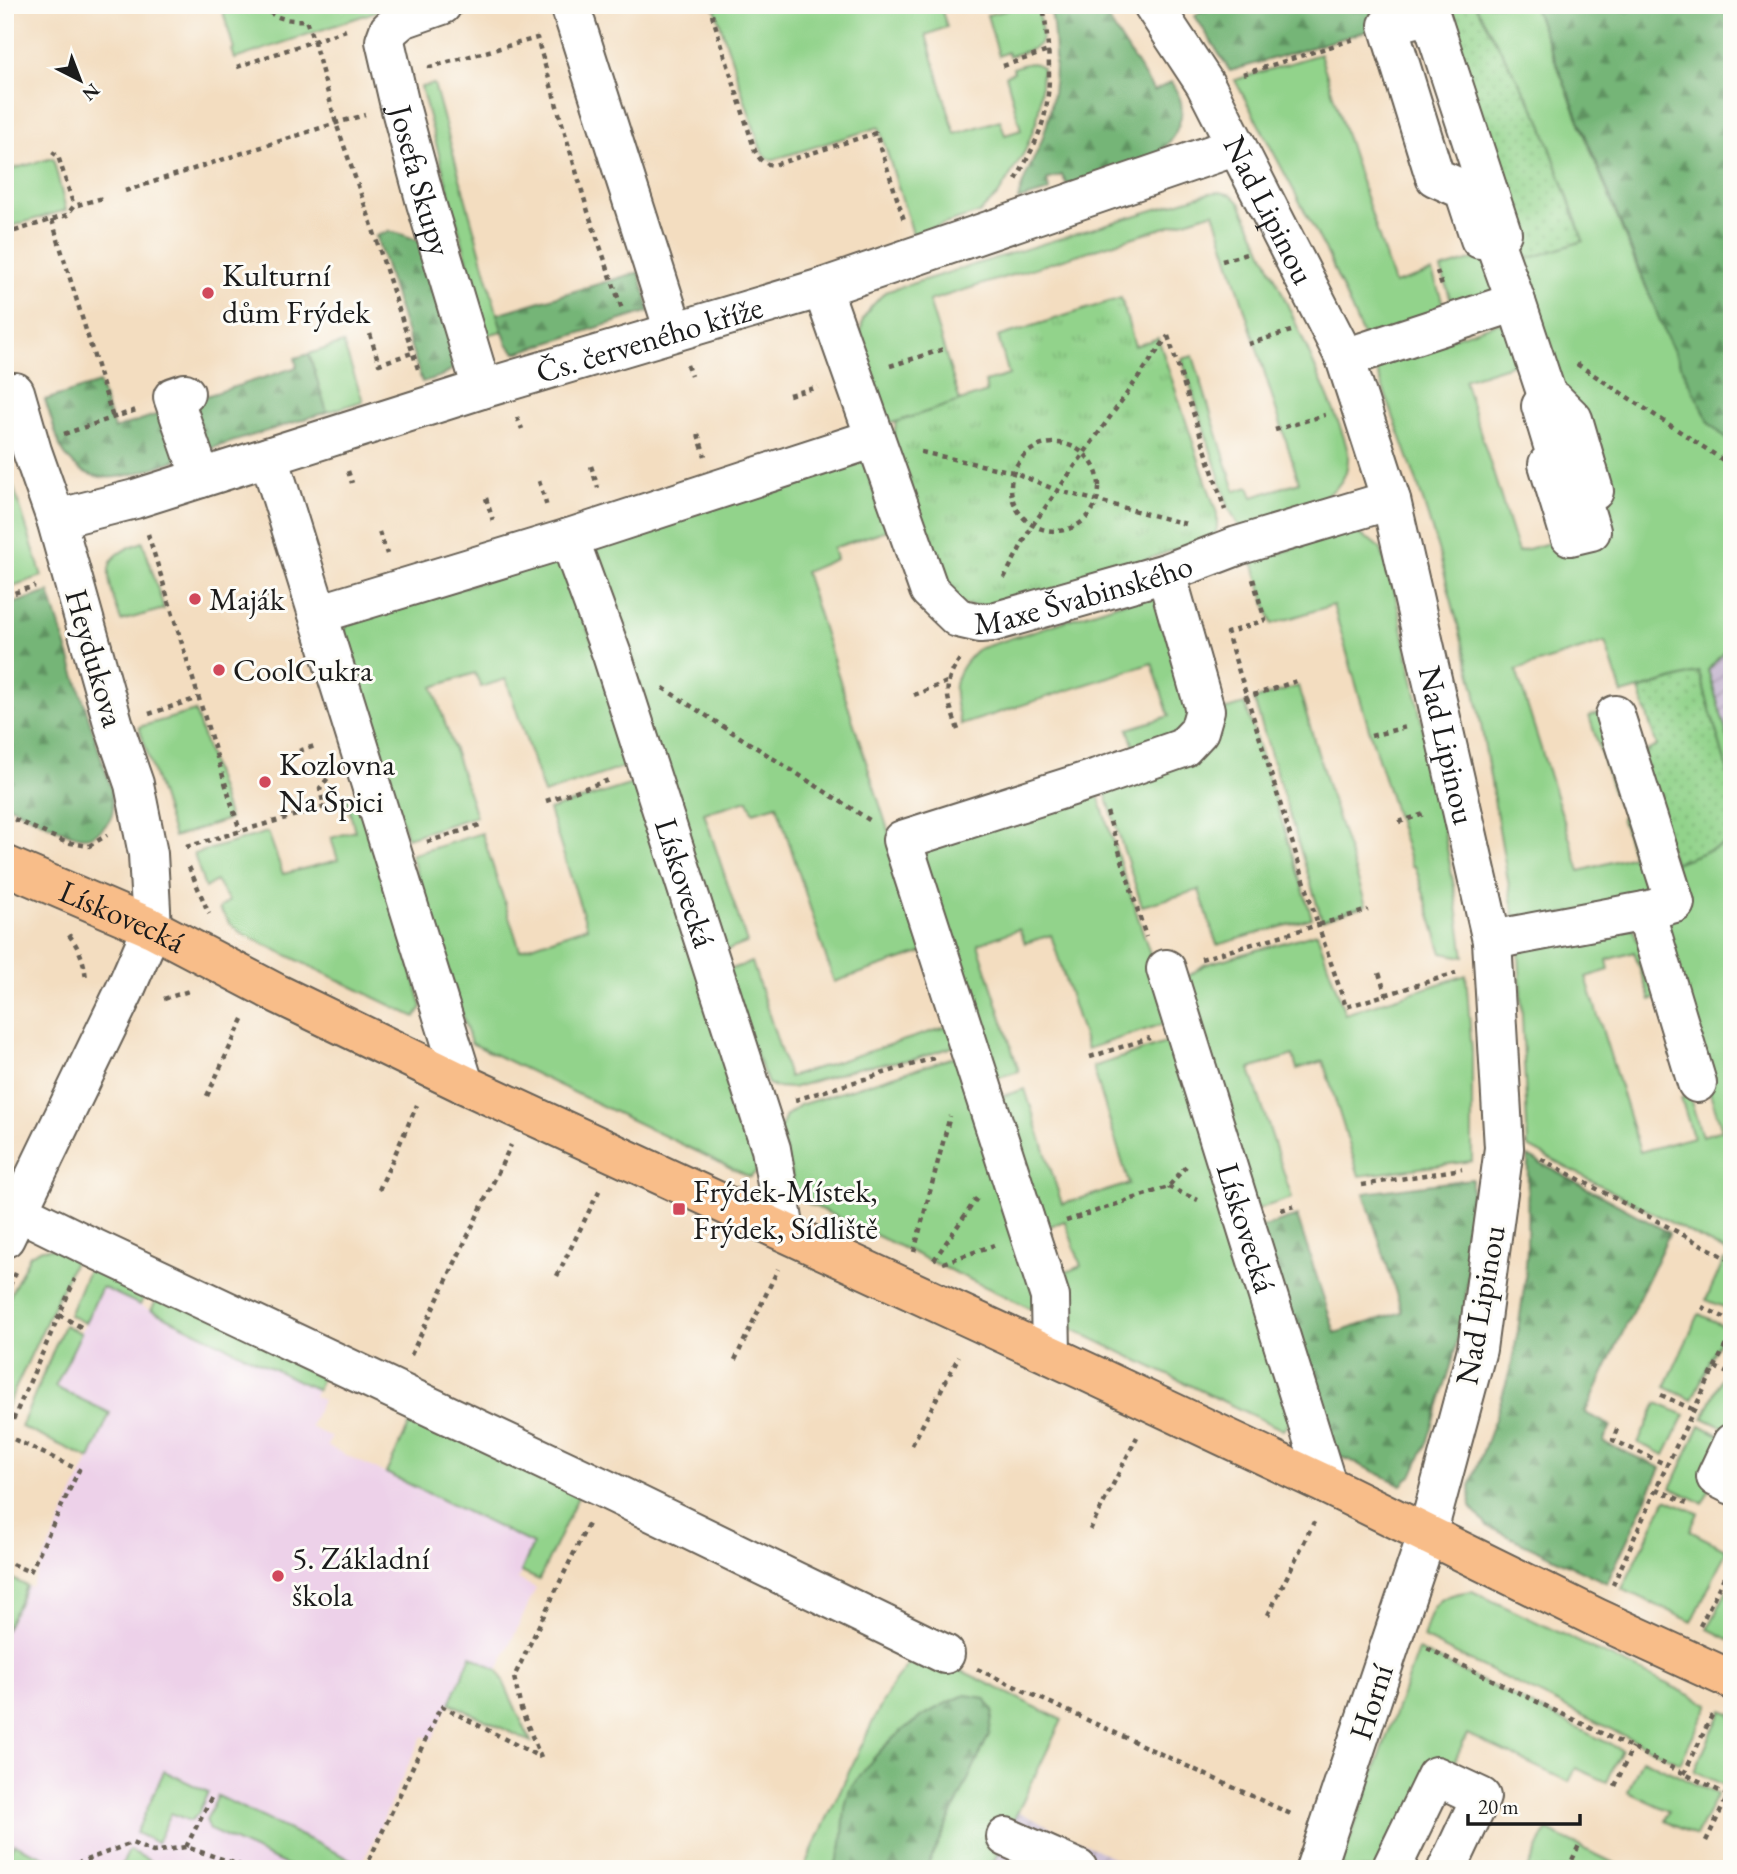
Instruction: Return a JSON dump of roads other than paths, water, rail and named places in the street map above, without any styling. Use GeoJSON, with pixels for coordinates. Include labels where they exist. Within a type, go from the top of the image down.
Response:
{"type":"FeatureCollection","features":[{"type":"Feature","properties":{"kind":"main road","name":"Lískovecká"},"geometry":{"type":"LineString","coordinates":[[5,865],[152,928],[278,995],[464,1084],[784,1245],[1051,1355],[1323,1499],[1427,1535],[1597,1618],[1726,1690]]}},
{"type":"Feature","properties":{"kind":"street","name":"Josefa Skupy"},"geometry":{"type":"LineString","coordinates":[[442,5],[402,19],[389,30],[385,41],[426,203],[482,389]]}},
{"type":"Feature","properties":{"kind":"street"},"geometry":{"type":"LineString","coordinates":[[570,5],[674,331]]}},
{"type":"Feature","properties":{"kind":"street","name":"Nad Lipinou"},"geometry":{"type":"LineString","coordinates":[[1153,5],[1205,84],[1345,358],[1391,499],[1492,941],[1504,1148],[1477,1349],[1427,1535]]}},
{"type":"Feature","properties":{"kind":"street"},"geometry":{"type":"LineString","coordinates":[[1401,24],[1492,236],[1580,495]]}},
{"type":"Feature","properties":{"kind":"street","name":"Čs. červeného kříže"},"geometry":{"type":"LineString","coordinates":[[56,519],[135,499],[482,389],[822,288],[1237,146]]}},
{"type":"Feature","properties":{"kind":"street","name":"Maxe Švabinského"},"geometry":{"type":"LineString","coordinates":[[822,288],[929,590],[958,618],[979,623],[993,622],[1166,573],[1237,546],[1391,499]]}},
{"type":"Feature","properties":{"kind":"street"},"geometry":{"type":"LineString","coordinates":[[1345,358],[1521,317]]}},
{"type":"Feature","properties":{"kind":"street","name":"Heydukova"},"geometry":{"type":"LineString","coordinates":[[15,392],[56,519],[114,726],[134,784],[148,854],[152,928]]}},
{"type":"Feature","properties":{"kind":"street"},"geometry":{"type":"LineString","coordinates":[[179,395],[201,478]]}},
{"type":"Feature","properties":{"kind":"street"},"geometry":{"type":"LineString","coordinates":[[318,614],[569,538],[860,443],[874,436]]}},
{"type":"Feature","properties":{"kind":"street"},"geometry":{"type":"LineString","coordinates":[[270,457],[464,1084]]}},
{"type":"Feature","properties":{"kind":"street","name":"Lískovecká"},"geometry":{"type":"LineString","coordinates":[[569,538],[649,767],[771,1149],[784,1245]]}},
{"type":"Feature","properties":{"kind":"street"},"geometry":{"type":"LineString","coordinates":[[1051,1355],[1050,1297],[902,841],[1183,748],[1199,731],[1205,710],[1166,573]]}},
{"type":"Feature","properties":{"kind":"street"},"geometry":{"type":"LineString","coordinates":[[1492,941],[1675,903],[1615,715]]}},
{"type":"Feature","properties":{"kind":"street"},"geometry":{"type":"LineString","coordinates":[[1645,911],[1698,1083]]}},
{"type":"Feature","properties":{"kind":"street"},"geometry":{"type":"LineString","coordinates":[[152,928],[125,990],[12,1224],[89,1246],[604,1489],[945,1654]]}},
{"type":"Feature","properties":{"kind":"street","name":"Lískovecká"},"geometry":{"type":"LineString","coordinates":[[1157,958],[1184,1027],[1323,1499]]}},
{"type":"Feature","properties":{"kind":"street"},"geometry":{"type":"LineString","coordinates":[[1732,1443],[1716,1477],[1732,1485]]}},
{"type":"Feature","properties":{"kind":"street","name":"Horní"},"geometry":{"type":"LineString","coordinates":[[1315,1869],[1427,1535]]}},
{"type":"Feature","properties":{"kind":"street"},"geometry":{"type":"LineString","coordinates":[[1391,1869],[1436,1776],[1481,1797],[1447,1869]]}},
{"type":"Feature","properties":{"kind":"street"},"geometry":{"type":"LineString","coordinates":[[1006,1837],[1078,1869]]}},
{"type":"Feature","properties":{"kind":"place","name":"Kulturní dům Frýdek"},"geometry":{"type":"Point","coordinates":[208,293]}},
{"type":"Feature","properties":{"kind":"place","name":"Maják"},"geometry":{"type":"Point","coordinates":[195,599]}},
{"type":"Feature","properties":{"kind":"place","name":"CoolCukra"},"geometry":{"type":"Point","coordinates":[219,670]}},
{"type":"Feature","properties":{"kind":"place","name":"Kozlovna Na Špici"},"geometry":{"type":"Point","coordinates":[265,782]}},
{"type":"Feature","properties":{"kind":"place","name":"Frýdek-Místek, Frýdek, Sídliště"},"geometry":{"type":"Point","coordinates":[679,1209]}},
{"type":"Feature","properties":{"kind":"place","name":"5. Základní škola"},"geometry":{"type":"Point","coordinates":[278,1576]}}]}
